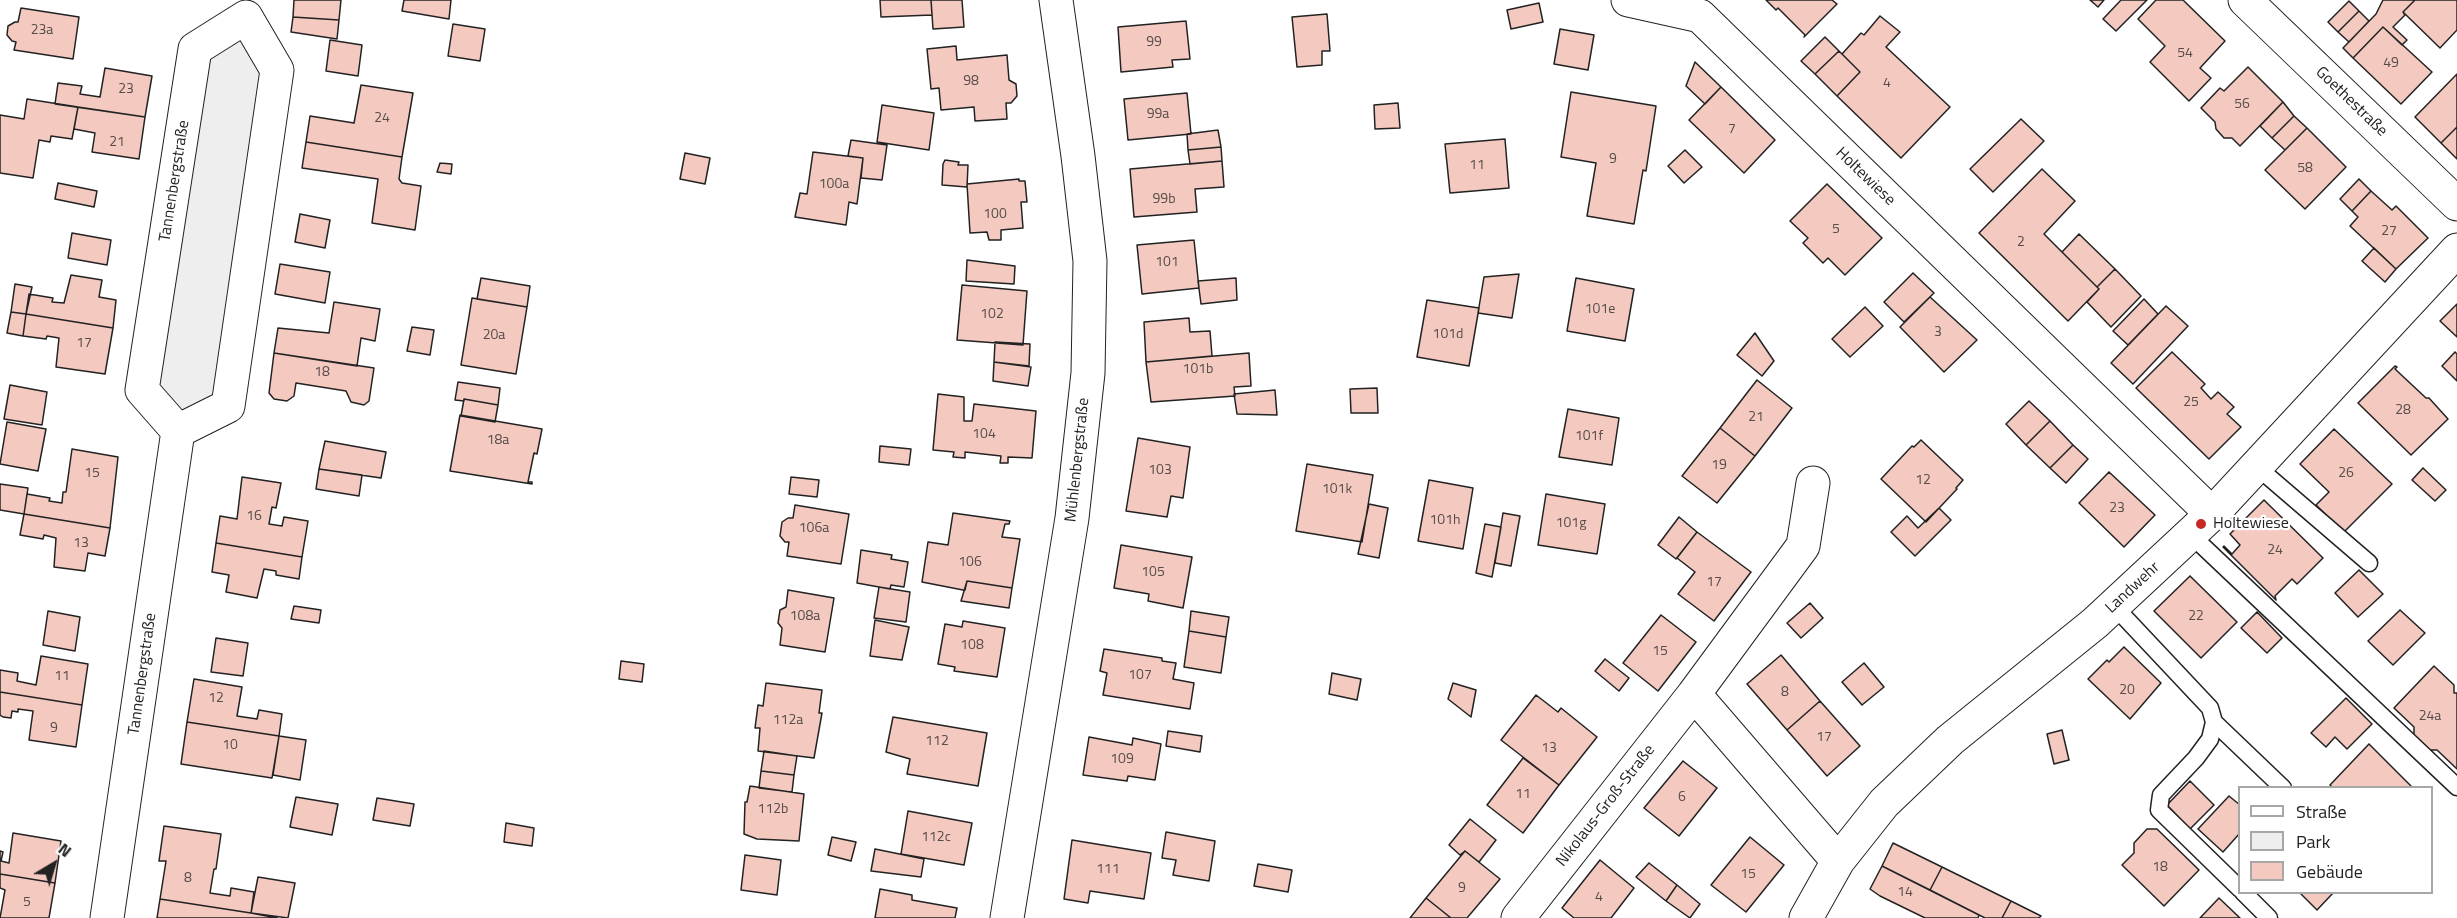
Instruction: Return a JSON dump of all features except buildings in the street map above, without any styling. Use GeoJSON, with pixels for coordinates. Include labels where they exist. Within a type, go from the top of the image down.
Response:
{"type":"FeatureCollection","features":[{"type":"Feature","properties":{"kind":"street","name":"Mühlenbergstraße"},"geometry":{"type":"LineString","coordinates":[[1007,918],[1072,518],[1088,373],[1090,261],[1056,0]]}},
{"type":"Feature","properties":{"kind":"street","name":"Holtewiese"},"geometry":{"type":"LineString","coordinates":[[1628,0],[1700,16],[2201,524]]}},
{"type":"Feature","properties":{"kind":"street","name":"Goethestraße"},"geometry":{"type":"LineString","coordinates":[[2245,0],[2457,204]]}},
{"type":"Feature","properties":{"kind":"street","name":"Tannenbergstraße"},"geometry":{"type":"LineString","coordinates":[[107,918],[178,431],[142,390],[195,49],[246,8],[277,70],[228,406],[178,431]]}},
{"type":"Feature","properties":{"kind":"street","name":"Landwehr"},"geometry":{"type":"LineString","coordinates":[[1806,918],[1838,861],[1884,803],[1950,740],[2114,606],[2201,524],[2457,250]]}},
{"type":"Feature","properties":{"kind":"street","name":"Nikolaus-Groß-Straße"},"geometry":{"type":"LineString","coordinates":[[1518,918],[1694,694],[1803,546],[1814,483]]}},
{"type":"Feature","properties":{"kind":"street"},"geometry":{"type":"LineString","coordinates":[[1694,694],[1838,861]]}},
{"type":"Feature","properties":{"kind":"lane"},"geometry":{"type":"LineString","coordinates":[[2256,466],[2369,563]]}},
{"type":"Feature","properties":{"kind":"lane"},"geometry":{"type":"LineString","coordinates":[[2201,524],[2457,787]]}},
{"type":"Feature","properties":{"kind":"lane"},"geometry":{"type":"LineString","coordinates":[[2114,606],[2210,708],[2214,722],[2210,739],[2196,758],[2161,795],[2159,810],[2238,887]]}},
{"type":"Feature","properties":{"kind":"lane"},"geometry":{"type":"LineString","coordinates":[[2214,722],[2281,786]]}},
{"type":"Feature","properties":{"kind":"lane"},"geometry":{"type":"LineString","coordinates":[[2245,894],[2269,918]]}},
{"type":"Feature","properties":{"kind":"green space"},"geometry":{"type":"Polygon","coordinates":[[[243,27],[270,73],[218,399],[180,419],[151,385],[202,55],[243,27]]]}},
{"type":"Feature","properties":{"kind":"place","name":"Holtewiese"},"geometry":{"type":"Point","coordinates":[2201,524]}}]}
